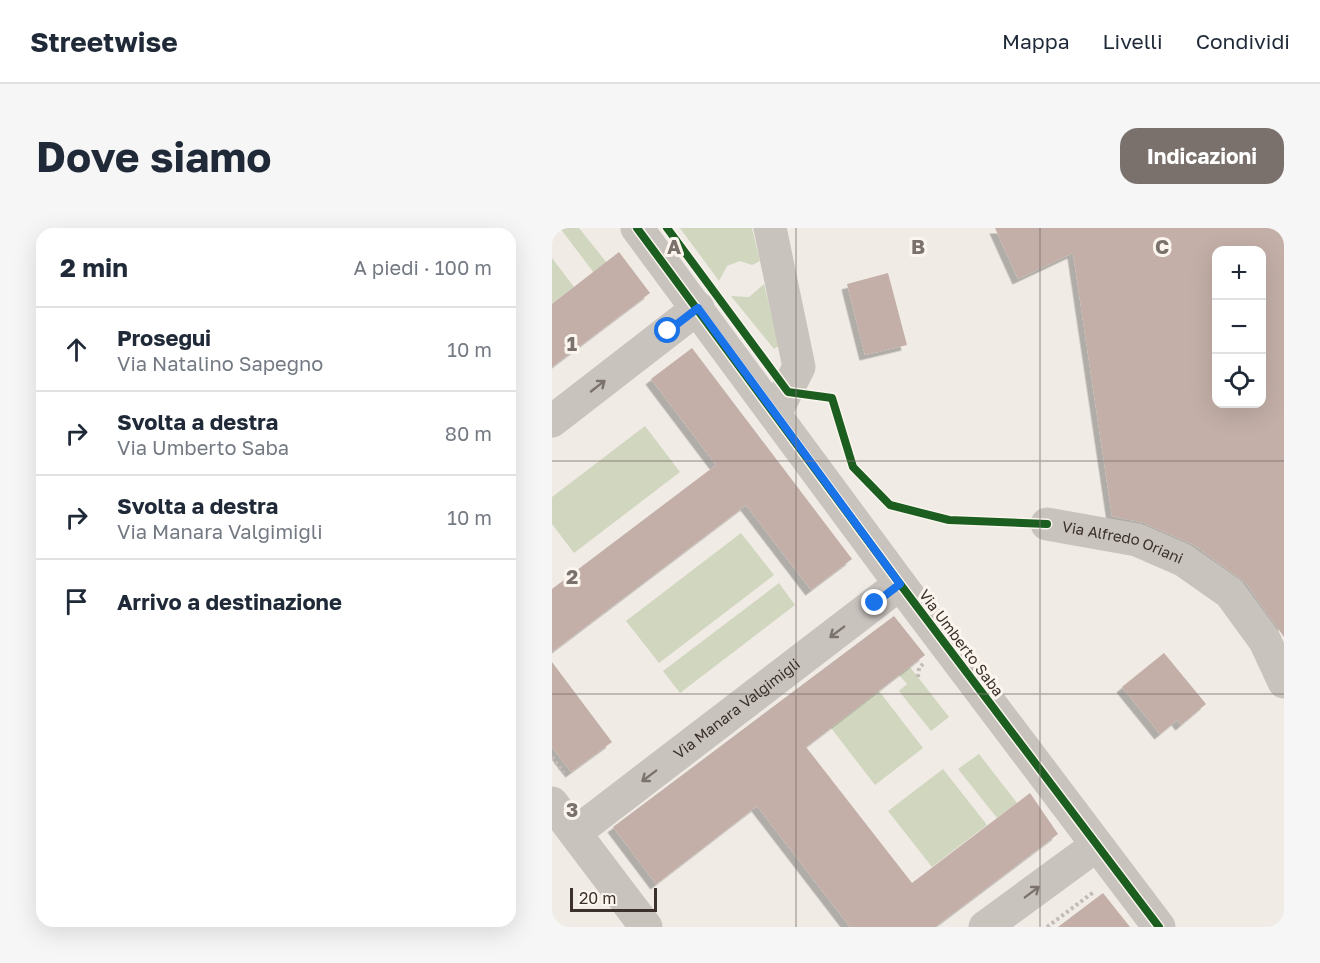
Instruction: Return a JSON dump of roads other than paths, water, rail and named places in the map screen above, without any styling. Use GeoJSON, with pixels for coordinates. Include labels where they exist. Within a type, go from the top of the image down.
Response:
{"type":"FeatureCollection","features":[{"type":"Feature","properties":{"kind":"street","name":"Via Umberto Saba"},"geometry":{"type":"LineString","coordinates":[[637,228],[900,584],[1159,927]]}},
{"type":"Feature","properties":{"kind":"street"},"geometry":{"type":"LineString","coordinates":[[770,228],[799,367],[775,414]]}},
{"type":"Feature","properties":{"kind":"street"},"geometry":{"type":"LineString","coordinates":[[552,421],[698,308]]}},
{"type":"Feature","properties":{"kind":"street","name":"Via Alfredo Oriani"},"geometry":{"type":"LineString","coordinates":[[1047,524],[1137,540],[1183,560],[1230,593],[1265,641],[1284,682]]}},
{"type":"Feature","properties":{"kind":"street","name":"Via Manara Valgimigli"},"geometry":{"type":"LineString","coordinates":[[575,833],[900,584]]}},
{"type":"Feature","properties":{"kind":"street"},"geometry":{"type":"LineString","coordinates":[[561,792],[575,833],[646,927]]}},
{"type":"Feature","properties":{"kind":"street"},"geometry":{"type":"LineString","coordinates":[[985,927],[1097,845]]}}]}
